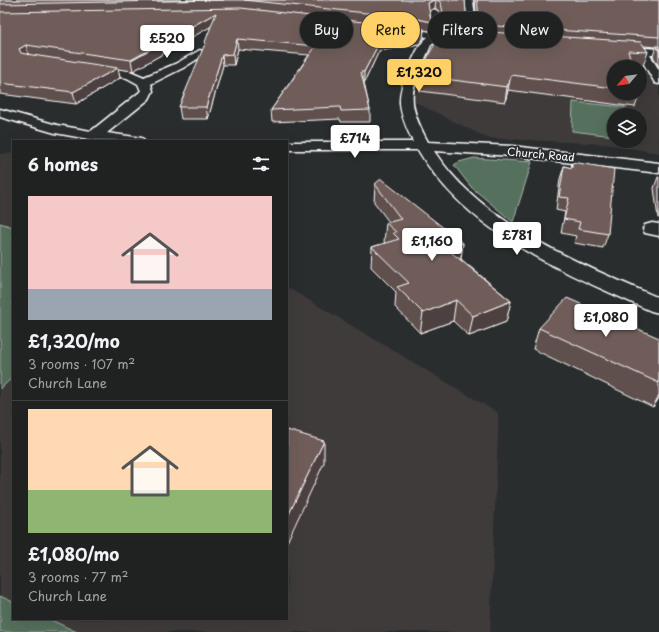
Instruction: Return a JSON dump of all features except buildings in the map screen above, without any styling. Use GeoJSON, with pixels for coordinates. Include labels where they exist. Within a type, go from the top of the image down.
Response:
{"type":"FeatureCollection","features":[{"type":"Feature","properties":{"kind":"street"},"geometry":{"type":"LineString","coordinates":[[470,0],[472,12]]}},
{"type":"Feature","properties":{"kind":"street"},"geometry":{"type":"LineString","coordinates":[[428,42],[406,91],[406,104],[422,146],[434,165],[470,203],[498,226],[524,242],[586,274],[659,306]]}},
{"type":"Feature","properties":{"kind":"street"},"geometry":{"type":"LineString","coordinates":[[605,48],[659,52]]}},
{"type":"Feature","properties":{"kind":"street"},"geometry":{"type":"LineString","coordinates":[[642,51],[659,80]]}},
{"type":"Feature","properties":{"kind":"street"},"geometry":{"type":"LineString","coordinates":[[144,82],[179,66],[200,53]]}},
{"type":"Feature","properties":{"kind":"street"},"geometry":{"type":"LineString","coordinates":[[79,67],[130,75],[144,82],[147,91],[144,96],[94,136]]}},
{"type":"Feature","properties":{"kind":"street"},"geometry":{"type":"LineString","coordinates":[[0,113],[55,129],[94,136],[129,140]]}},
{"type":"Feature","properties":{"kind":"street","name":"Church Road"},"geometry":{"type":"LineString","coordinates":[[288,146],[422,146],[512,151],[659,168]]}},
{"type":"Feature","properties":{"kind":"shaded area"},"geometry":{"type":"Polygon","coordinates":[[[497,43],[505,44],[505,48],[561,48],[659,55],[659,153],[630,148],[647,148],[647,108],[607,108],[607,144],[487,138],[413,101],[431,48],[497,48],[497,43]]]}},
{"type":"Feature","properties":{"kind":"shaded area"},"geometry":{"type":"Polygon","coordinates":[[[12,153],[12,620],[288,620],[288,288],[498,413],[490,632],[0,632],[0,154],[12,153]]]}},
{"type":"Feature","properties":{"kind":"green space"},"geometry":{"type":"Polygon","coordinates":[[[573,102],[625,107],[607,108],[607,135],[572,131],[573,102]]]}},
{"type":"Feature","properties":{"kind":"green space"},"geometry":{"type":"Polygon","coordinates":[[[474,158],[532,162],[513,222],[471,187],[454,165],[474,158]]]}},
{"type":"Feature","properties":{"kind":"green space"},"geometry":{"type":"Polygon","coordinates":[[[0,223],[12,227],[12,378],[0,389],[0,223]]]}},
{"type":"Feature","properties":{"kind":"green space"},"geometry":{"type":"Polygon","coordinates":[[[0,596],[12,602],[12,620],[51,620],[77,632],[0,632],[0,596]]]}}]}
